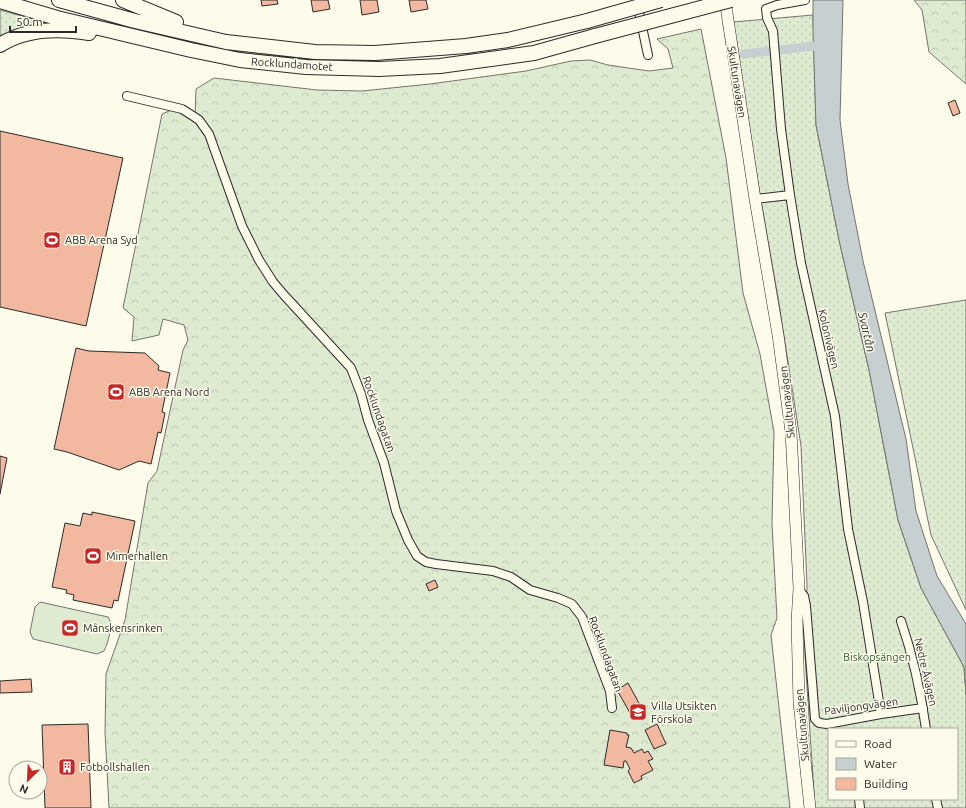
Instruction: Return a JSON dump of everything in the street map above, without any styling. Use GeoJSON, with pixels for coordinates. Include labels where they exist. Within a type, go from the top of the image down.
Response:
{"type":"FeatureCollection","features":[{"type":"Feature","properties":{"kind":"highway"},"geometry":{"type":"LineString","coordinates":[[59,0],[130,19],[160,22],[226,42],[315,52],[375,53],[466,46],[508,40],[588,21],[661,0]]}},
{"type":"Feature","properties":{"kind":"highway","name":"Rocklundamotet"},"geometry":{"type":"LineString","coordinates":[[125,38],[155,45],[191,50],[240,60],[306,66],[395,68],[440,66],[534,53],[731,0]]}},
{"type":"Feature","properties":{"kind":"highway"},"geometry":{"type":"LineString","coordinates":[[0,1],[125,38]]}},
{"type":"Feature","properties":{"kind":"highway"},"geometry":{"type":"LineString","coordinates":[[128,2],[160,22]]}},
{"type":"Feature","properties":{"kind":"highway"},"geometry":{"type":"LineString","coordinates":[[0,45],[16,37],[48,30],[82,32],[125,38]]}},
{"type":"Feature","properties":{"kind":"street"},"geometry":{"type":"LineString","coordinates":[[637,0],[648,55]]}},
{"type":"Feature","properties":{"kind":"street","name":"Skultunavägen"},"geometry":{"type":"LineString","coordinates":[[725,0],[755,199],[788,401],[799,590],[797,621],[799,702],[810,808]]}},
{"type":"Feature","properties":{"kind":"street","name":"Kolonivägen"},"geometry":{"type":"LineString","coordinates":[[805,0],[777,5],[766,9],[767,18],[773,31],[781,129],[801,263],[835,416],[848,529],[863,602],[881,714]]}},
{"type":"Feature","properties":{"kind":"street","name":"Rocklundagatan"},"geometry":{"type":"LineString","coordinates":[[127,96],[182,109],[193,116],[209,134],[242,226],[259,260],[273,282],[284,295],[351,368],[384,463],[396,511],[413,551],[417,556],[426,562],[501,573],[530,590],[572,604],[582,617],[610,690],[612,708]]}},
{"type":"Feature","properties":{"kind":"street"},"geometry":{"type":"LineString","coordinates":[[755,199],[790,195]]}},
{"type":"Feature","properties":{"kind":"street","name":"Paviljongvägen"},"geometry":{"type":"LineString","coordinates":[[799,590],[804,596],[806,606],[815,719],[819,723],[849,725],[881,714],[923,708]]}},
{"type":"Feature","properties":{"kind":"street","name":"Nedre Åvägen"},"geometry":{"type":"LineString","coordinates":[[901,622],[909,647],[923,708],[926,728]]}},
{"type":"Feature","properties":{"kind":"green space"},"geometry":{"type":"Polygon","coordinates":[[[914,0],[966,0],[966,84],[929,52],[922,10],[914,0]]]}},
{"type":"Feature","properties":{"kind":"green space"},"geometry":{"type":"Polygon","coordinates":[[[0,10],[51,24],[0,39],[0,10]]]}},
{"type":"Feature","properties":{"kind":"green space","name":"Biskopsängen"},"geometry":{"type":"Polygon","coordinates":[[[813,15],[816,125],[839,240],[869,370],[898,520],[921,588],[964,667],[966,694],[966,808],[815,808],[805,656],[807,585],[801,446],[779,303],[757,177],[733,22],[813,15]]]}},
{"type":"Feature","properties":{"kind":"green space"},"geometry":{"type":"Polygon","coordinates":[[[701,29],[726,158],[743,293],[760,354],[774,432],[772,524],[777,618],[771,635],[790,808],[109,808],[105,732],[106,674],[125,620],[148,483],[157,471],[183,350],[188,340],[184,325],[163,319],[159,335],[132,341],[134,317],[123,308],[162,114],[176,108],[195,117],[196,89],[214,78],[317,90],[362,91],[430,84],[526,71],[571,61],[590,60],[608,65],[649,71],[673,68],[668,49],[657,39],[701,29]]]}},
{"type":"Feature","properties":{"kind":"green space"},"geometry":{"type":"Polygon","coordinates":[[[966,300],[966,610],[931,535],[885,313],[966,300]]]}},
{"type":"Feature","properties":{"kind":"green space","name":"Månskensrinken"},"geometry":{"type":"Polygon","coordinates":[[[40,602],[108,617],[110,620],[109,638],[104,651],[97,654],[33,639],[30,632],[35,607],[40,602]]]}},
{"type":"Feature","properties":{"kind":"water","name":"Svartån"},"geometry":{"type":"Polygon","coordinates":[[[813,0],[843,0],[840,120],[848,184],[863,261],[906,439],[916,511],[937,576],[966,624],[966,694],[964,667],[921,588],[898,520],[869,370],[839,240],[816,125],[813,0]]]}},
{"type":"Feature","properties":{"kind":"building"},"geometry":{"type":"Polygon","coordinates":[[[261,0],[277,0],[278,4],[262,6],[261,0]]]}},
{"type":"Feature","properties":{"kind":"building"},"geometry":{"type":"Polygon","coordinates":[[[311,0],[328,0],[330,9],[313,12],[311,0]]]}},
{"type":"Feature","properties":{"kind":"building"},"geometry":{"type":"Polygon","coordinates":[[[360,0],[377,0],[379,12],[362,15],[360,0]]]}},
{"type":"Feature","properties":{"kind":"building"},"geometry":{"type":"Polygon","coordinates":[[[409,0],[426,0],[428,9],[411,12],[409,0]]]}},
{"type":"Feature","properties":{"kind":"building"},"geometry":{"type":"Polygon","coordinates":[[[955,100],[960,113],[953,116],[948,103],[955,100]]]}},
{"type":"Feature","properties":{"kind":"building","name":"ABB Arena Syd"},"geometry":{"type":"Polygon","coordinates":[[[0,131],[123,158],[86,326],[0,307],[0,131]]]}},
{"type":"Feature","properties":{"kind":"building","name":"ABB Arena Nord"},"geometry":{"type":"Polygon","coordinates":[[[76,348],[89,351],[145,353],[159,366],[158,370],[170,373],[162,412],[165,413],[161,433],[158,432],[151,464],[139,461],[119,470],[54,449],[76,348]]]}},
{"type":"Feature","properties":{"kind":"building"},"geometry":{"type":"Polygon","coordinates":[[[0,456],[7,458],[0,494],[0,456]]]}},
{"type":"Feature","properties":{"kind":"building","name":"Mimerhallen"},"geometry":{"type":"Polygon","coordinates":[[[92,512],[135,521],[118,601],[114,600],[112,608],[73,600],[74,595],[66,593],[67,590],[52,587],[65,523],[80,526],[83,513],[92,515],[92,512]]]}},
{"type":"Feature","properties":{"kind":"building"},"geometry":{"type":"Polygon","coordinates":[[[435,580],[438,587],[429,591],[426,584],[435,580]]]}},
{"type":"Feature","properties":{"kind":"building"},"geometry":{"type":"Polygon","coordinates":[[[31,679],[32,692],[0,693],[0,681],[31,679]]]}},
{"type":"Feature","properties":{"kind":"building"},"geometry":{"type":"Polygon","coordinates":[[[628,683],[641,707],[630,713],[617,690],[628,683]]]}},
{"type":"Feature","properties":{"kind":"building","name":"Fotbollshallen"},"geometry":{"type":"Polygon","coordinates":[[[88,724],[91,808],[45,808],[45,800],[48,800],[48,760],[43,760],[42,725],[88,724]]]}},
{"type":"Feature","properties":{"kind":"building"},"geometry":{"type":"Polygon","coordinates":[[[657,724],[666,744],[654,749],[645,730],[657,724]]]}},
{"type":"Feature","properties":{"kind":"building"},"geometry":{"type":"Polygon","coordinates":[[[610,730],[627,733],[627,735],[629,735],[626,747],[631,748],[634,753],[642,749],[644,753],[648,751],[653,759],[648,761],[653,770],[641,776],[642,779],[634,783],[628,771],[630,769],[626,761],[624,761],[623,768],[604,765],[610,730]]]}},
{"type":"Feature","properties":{"kind":"waterway"},"geometry":{"type":"LineString","coordinates":[[743,54],[825,45]]}},
{"type":"Feature","properties":{"kind":"place","name":"ABB Arena Syd"},"geometry":{"type":"Point","coordinates":[52,240]}},
{"type":"Feature","properties":{"kind":"place","name":"ABB Arena Nord"},"geometry":{"type":"Point","coordinates":[116,392]}},
{"type":"Feature","properties":{"kind":"place","name":"Mimerhallen"},"geometry":{"type":"Point","coordinates":[93,556]}},
{"type":"Feature","properties":{"kind":"place","name":"Månskensrinken"},"geometry":{"type":"Point","coordinates":[70,628]}},
{"type":"Feature","properties":{"kind":"place","name":"Villa Utsikten Förskola"},"geometry":{"type":"Point","coordinates":[638,712]}},
{"type":"Feature","properties":{"kind":"place","name":"Fotbollshallen"},"geometry":{"type":"Point","coordinates":[67,767]}}]}
